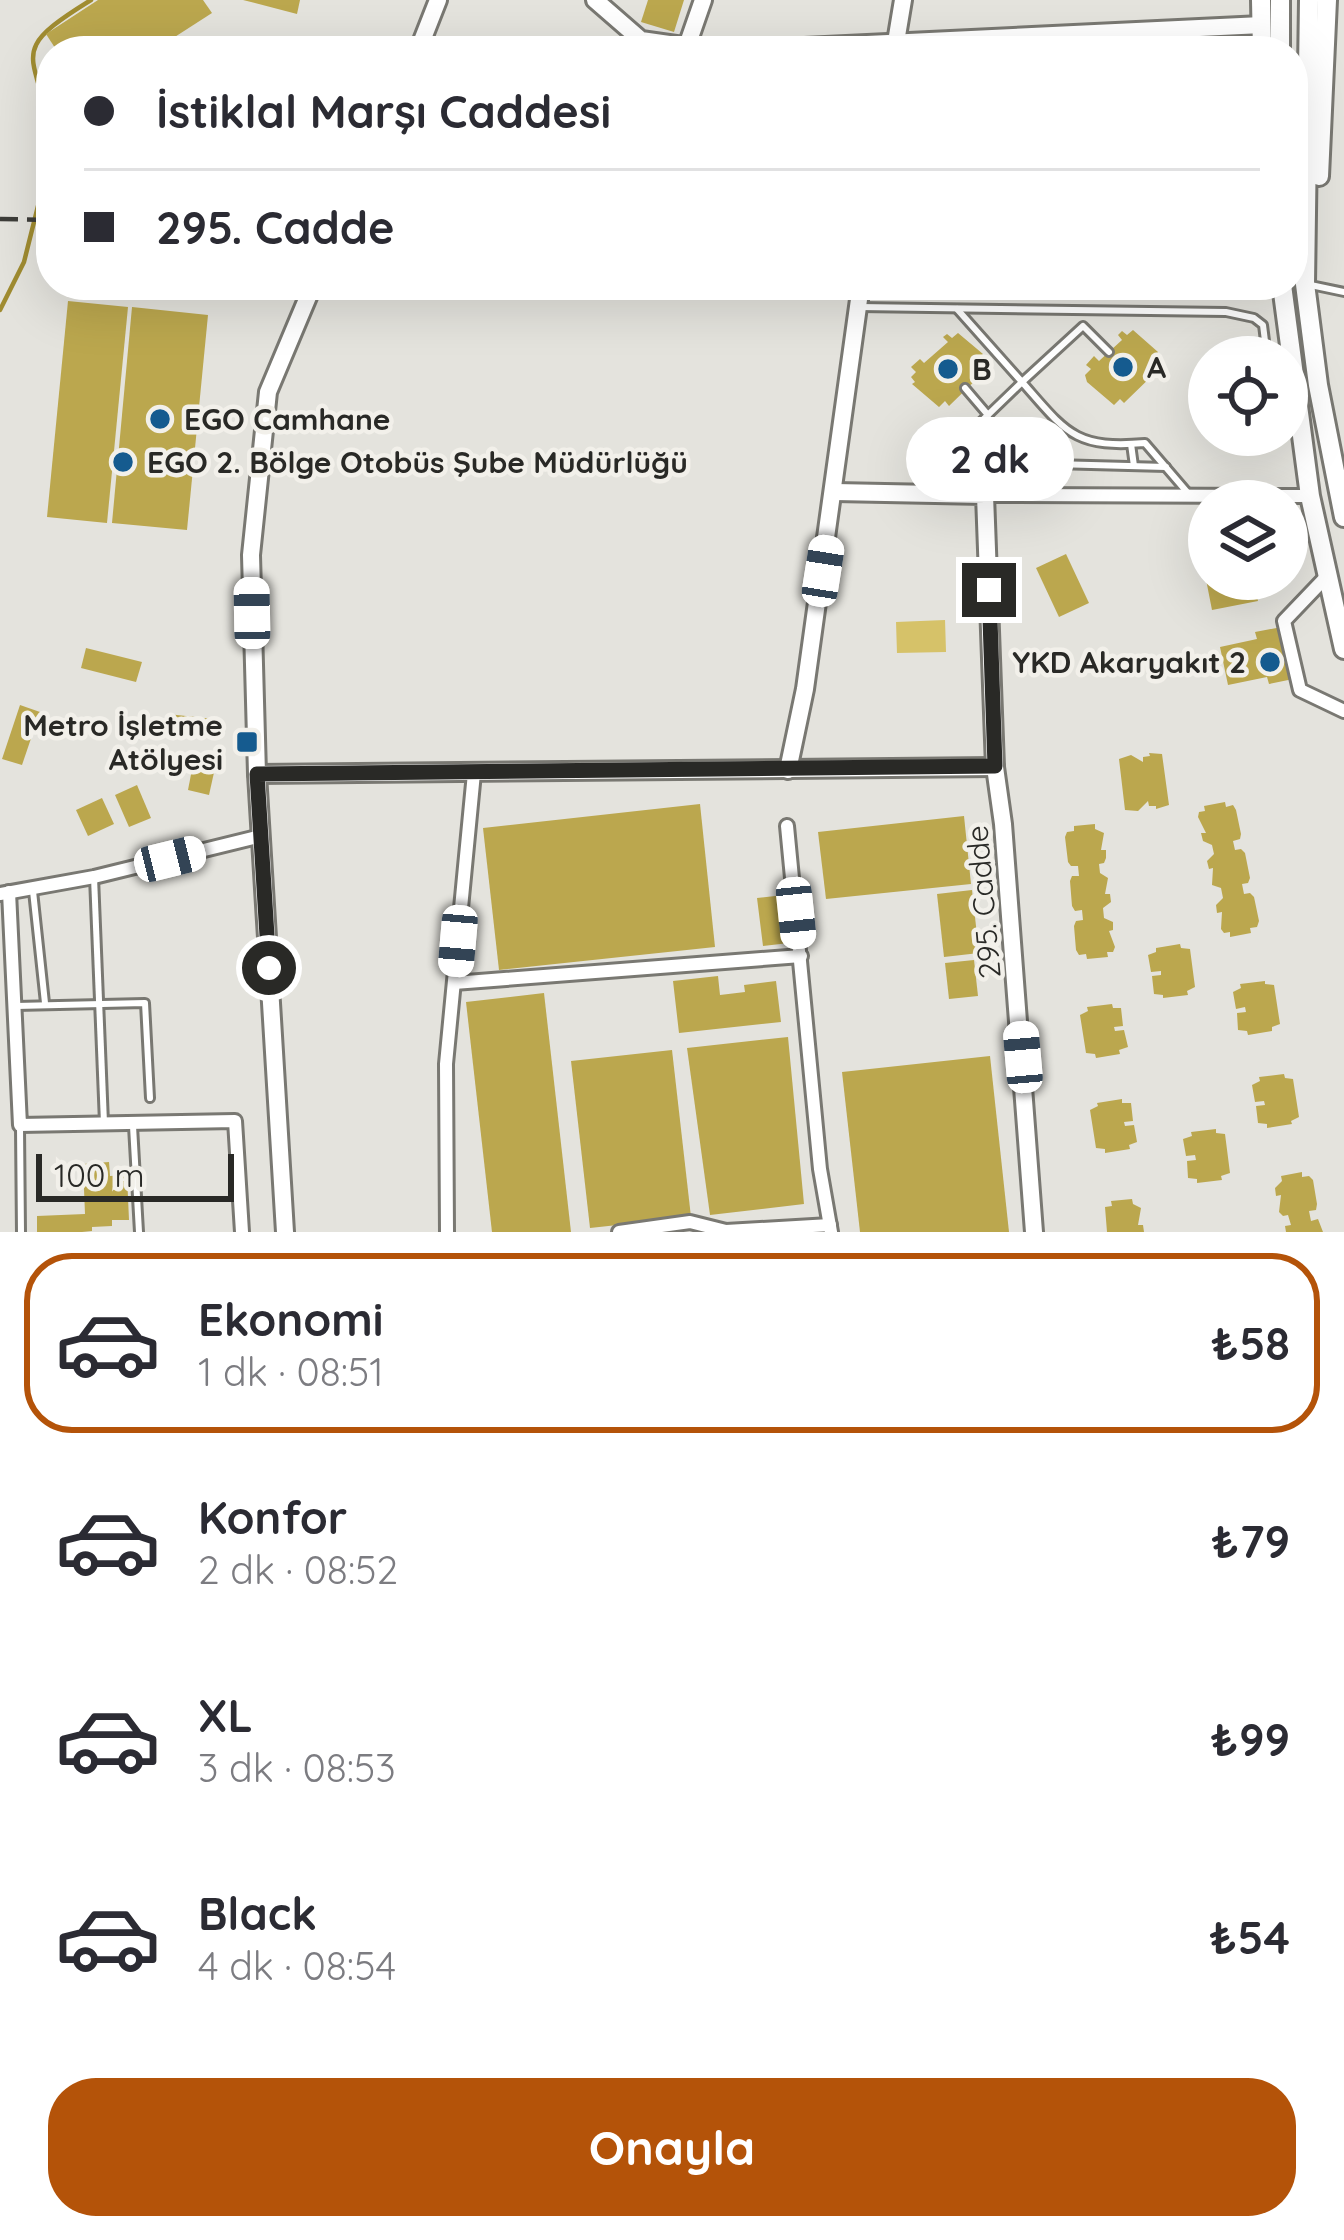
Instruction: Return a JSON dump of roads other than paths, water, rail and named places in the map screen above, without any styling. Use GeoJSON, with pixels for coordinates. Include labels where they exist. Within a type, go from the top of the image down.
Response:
{"type":"FeatureCollection","features":[{"type":"Feature","properties":{"kind":"main road"},"geometry":{"type":"LineString","coordinates":[[1262,0],[1262,36]]}},
{"type":"Feature","properties":{"kind":"main road"},"geometry":{"type":"LineString","coordinates":[[1280,0],[1280,36]]}},
{"type":"Feature","properties":{"kind":"main road"},"geometry":{"type":"LineString","coordinates":[[1308,119],[1309,0]]}},
{"type":"Feature","properties":{"kind":"main road"},"geometry":{"type":"LineString","coordinates":[[1308,236],[1316,222],[1334,28],[1327,0]]}},
{"type":"Feature","properties":{"kind":"main road"},"geometry":{"type":"LineString","coordinates":[[1283,300],[1286,336]]}},
{"type":"Feature","properties":{"kind":"main road"},"geometry":{"type":"LineString","coordinates":[[1308,300],[1318,385],[1338,447],[1343,506]]}},
{"type":"Feature","properties":{"kind":"main road"},"geometry":{"type":"LineString","coordinates":[[1301,456],[1344,650]]}},
{"type":"Feature","properties":{"kind":"street"},"geometry":{"type":"LineString","coordinates":[[424,36],[437,0]]}},
{"type":"Feature","properties":{"kind":"street"},"geometry":{"type":"LineString","coordinates":[[595,0],[636,36]]}},
{"type":"Feature","properties":{"kind":"street"},"geometry":{"type":"LineString","coordinates":[[690,36],[703,0]]}},
{"type":"Feature","properties":{"kind":"street"},"geometry":{"type":"LineString","coordinates":[[897,36],[903,0]]}},
{"type":"Feature","properties":{"kind":"street"},"geometry":{"type":"LineString","coordinates":[[1025,36],[1262,25]]}},
{"type":"Feature","properties":{"kind":"street"},"geometry":{"type":"LineString","coordinates":[[285,1232],[257,774],[251,555],[272,373],[306,300]]}},
{"type":"Feature","properties":{"kind":"street"},"geometry":{"type":"LineString","coordinates":[[788,770],[805,689],[860,300]]}},
{"type":"Feature","properties":{"kind":"street"},"geometry":{"type":"LineString","coordinates":[[835,492],[1188,495]]}},
{"type":"Feature","properties":{"kind":"street","name":"295. Cadde"},"geometry":{"type":"LineString","coordinates":[[986,495],[995,766],[1010,893],[1034,1232]]}},
{"type":"Feature","properties":{"kind":"street"},"geometry":{"type":"LineString","coordinates":[[1327,576],[1284,621],[1300,689],[1344,712]]}},
{"type":"Feature","properties":{"kind":"street"},"geometry":{"type":"LineString","coordinates":[[257,774],[995,766]]}},
{"type":"Feature","properties":{"kind":"street"},"geometry":{"type":"LineString","coordinates":[[447,1232],[446,1064],[473,773]]}},
{"type":"Feature","properties":{"kind":"street"},"geometry":{"type":"LineString","coordinates":[[619,1232],[690,1222],[726,1231],[830,1228],[820,1169],[787,826]]}},
{"type":"Feature","properties":{"kind":"street"},"geometry":{"type":"LineString","coordinates":[[242,1232],[235,1121],[20,1125],[4,893],[94,878],[261,836]]}},
{"type":"Feature","properties":{"kind":"street"},"geometry":{"type":"LineString","coordinates":[[454,983],[801,956]]}},
{"type":"Feature","properties":{"kind":"lane"},"geometry":{"type":"LineString","coordinates":[[1308,284],[1344,292]]}},
{"type":"Feature","properties":{"kind":"lane"},"geometry":{"type":"LineString","coordinates":[[859,307],[1226,312],[1253,318],[1263,325],[1264,336]]}},
{"type":"Feature","properties":{"kind":"lane"},"geometry":{"type":"LineString","coordinates":[[957,308],[1072,436],[1095,444],[1145,442],[1188,494]]}},
{"type":"Feature","properties":{"kind":"lane"},"geometry":{"type":"LineString","coordinates":[[961,441],[1103,311]]}},
{"type":"Feature","properties":{"kind":"lane"},"geometry":{"type":"LineString","coordinates":[[1083,326],[1108,352]]}},
{"type":"Feature","properties":{"kind":"lane"},"geometry":{"type":"LineString","coordinates":[[965,388],[988,415]]}},
{"type":"Feature","properties":{"kind":"lane"},"geometry":{"type":"LineString","coordinates":[[1131,444],[1133,466]]}},
{"type":"Feature","properties":{"kind":"lane"},"geometry":{"type":"LineString","coordinates":[[1016,463],[1166,467]]}},
{"type":"Feature","properties":{"kind":"lane"},"geometry":{"type":"LineString","coordinates":[[94,878],[104,1123]]}},
{"type":"Feature","properties":{"kind":"lane"},"geometry":{"type":"LineString","coordinates":[[33,888],[46,1005]]}},
{"type":"Feature","properties":{"kind":"lane"},"geometry":{"type":"LineString","coordinates":[[15,1006],[145,1003],[150,1098]]}},
{"type":"Feature","properties":{"kind":"lane"},"geometry":{"type":"LineString","coordinates":[[133,1123],[139,1232]]}},
{"type":"Feature","properties":{"kind":"lane"},"geometry":{"type":"LineString","coordinates":[[20,1125],[21,1232]]}},
{"type":"Feature","properties":{"kind":"waterway"},"geometry":{"type":"LineString","coordinates":[[43,36],[91,0]]}},
{"type":"Feature","properties":{"kind":"waterway"},"geometry":{"type":"LineString","coordinates":[[36,47],[36,77]]}},
{"type":"Feature","properties":{"kind":"waterway"},"geometry":{"type":"LineString","coordinates":[[0,310],[24,262],[36,214]]}},
{"type":"Feature","properties":{"kind":"railway"},"geometry":{"type":"LineString","coordinates":[[0,219],[36,220]]}},
{"type":"Feature","properties":{"kind":"place","name":"A"},"geometry":{"type":"Point","coordinates":[1123,367]}},
{"type":"Feature","properties":{"kind":"place","name":"B"},"geometry":{"type":"Point","coordinates":[948,369]}},
{"type":"Feature","properties":{"kind":"place","name":"EGO Camhane"},"geometry":{"type":"Point","coordinates":[160,419]}},
{"type":"Feature","properties":{"kind":"place","name":"EGO 2. Bölge Otobüs Şube Müdürlüğü"},"geometry":{"type":"Point","coordinates":[123,462]}},
{"type":"Feature","properties":{"kind":"place","name":"YKD Akaryakıt 2"},"geometry":{"type":"Point","coordinates":[1270,662]}},
{"type":"Feature","properties":{"kind":"place","name":"Metro İşletme Atölyesi"},"geometry":{"type":"Point","coordinates":[247,742]}}]}
